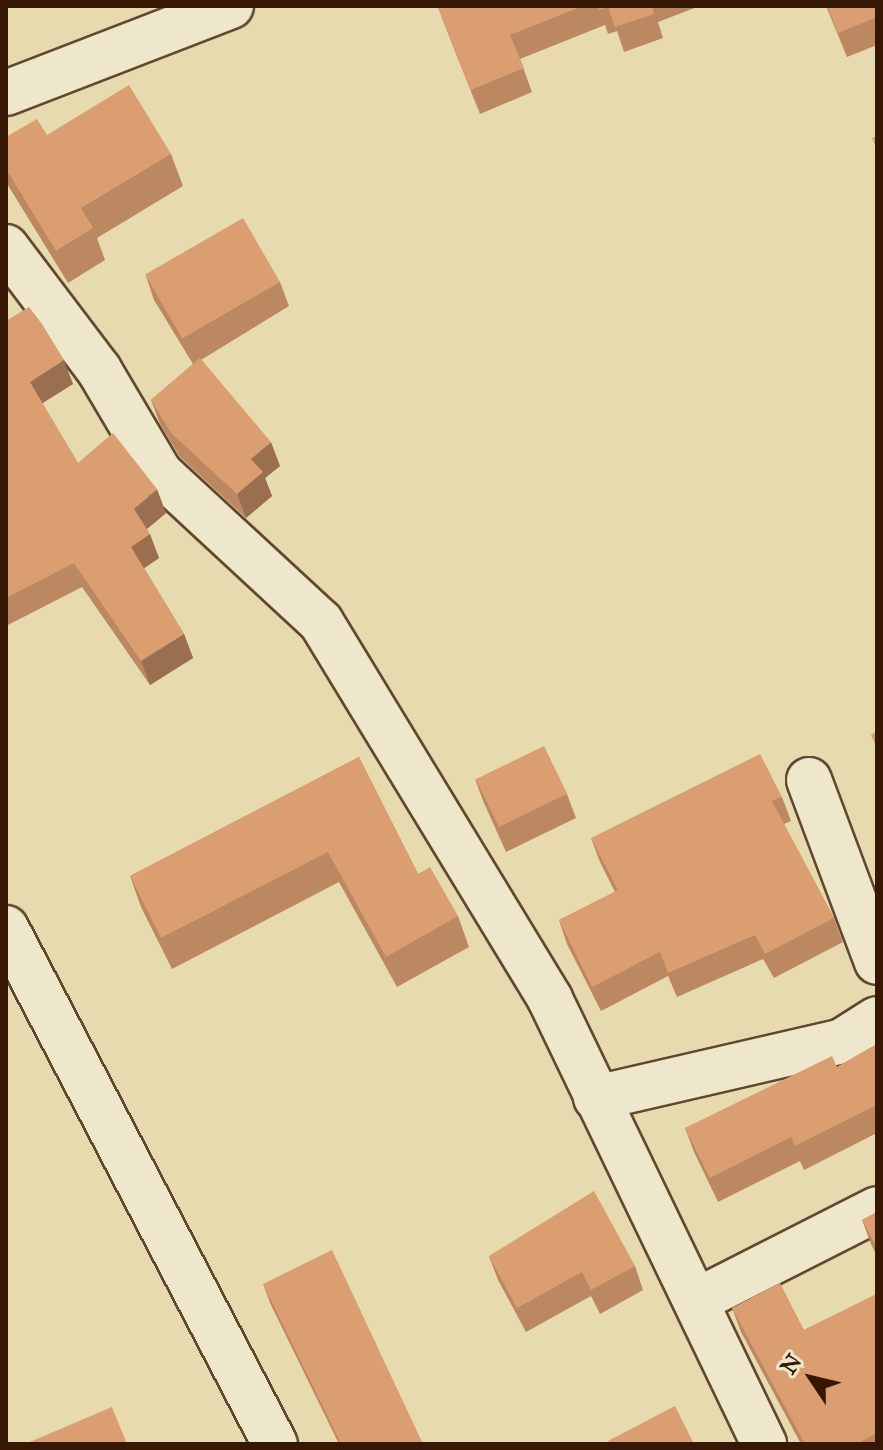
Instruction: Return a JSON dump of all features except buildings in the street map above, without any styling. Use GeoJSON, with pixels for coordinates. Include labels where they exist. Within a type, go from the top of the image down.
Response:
{"type":"FeatureCollection","features":[{"type":"Feature","properties":{"kind":"street"},"geometry":{"type":"LineString","coordinates":[[6,93],[231,6]]}},
{"type":"Feature","properties":{"kind":"street"},"geometry":{"type":"LineString","coordinates":[[6,247],[99,370],[160,473],[321,622],[550,999],[764,1444]]}},
{"type":"Feature","properties":{"kind":"street"},"geometry":{"type":"LineString","coordinates":[[809,780],[877,962]]}},
{"type":"Feature","properties":{"kind":"street"},"geometry":{"type":"LineString","coordinates":[[6,928],[275,1444]]}},
{"type":"Feature","properties":{"kind":"street"},"geometry":{"type":"LineString","coordinates":[[596,1098],[842,1041],[877,1019]]}},
{"type":"Feature","properties":{"kind":"street"},"geometry":{"type":"LineString","coordinates":[[696,1301],[877,1209]]}}]}
